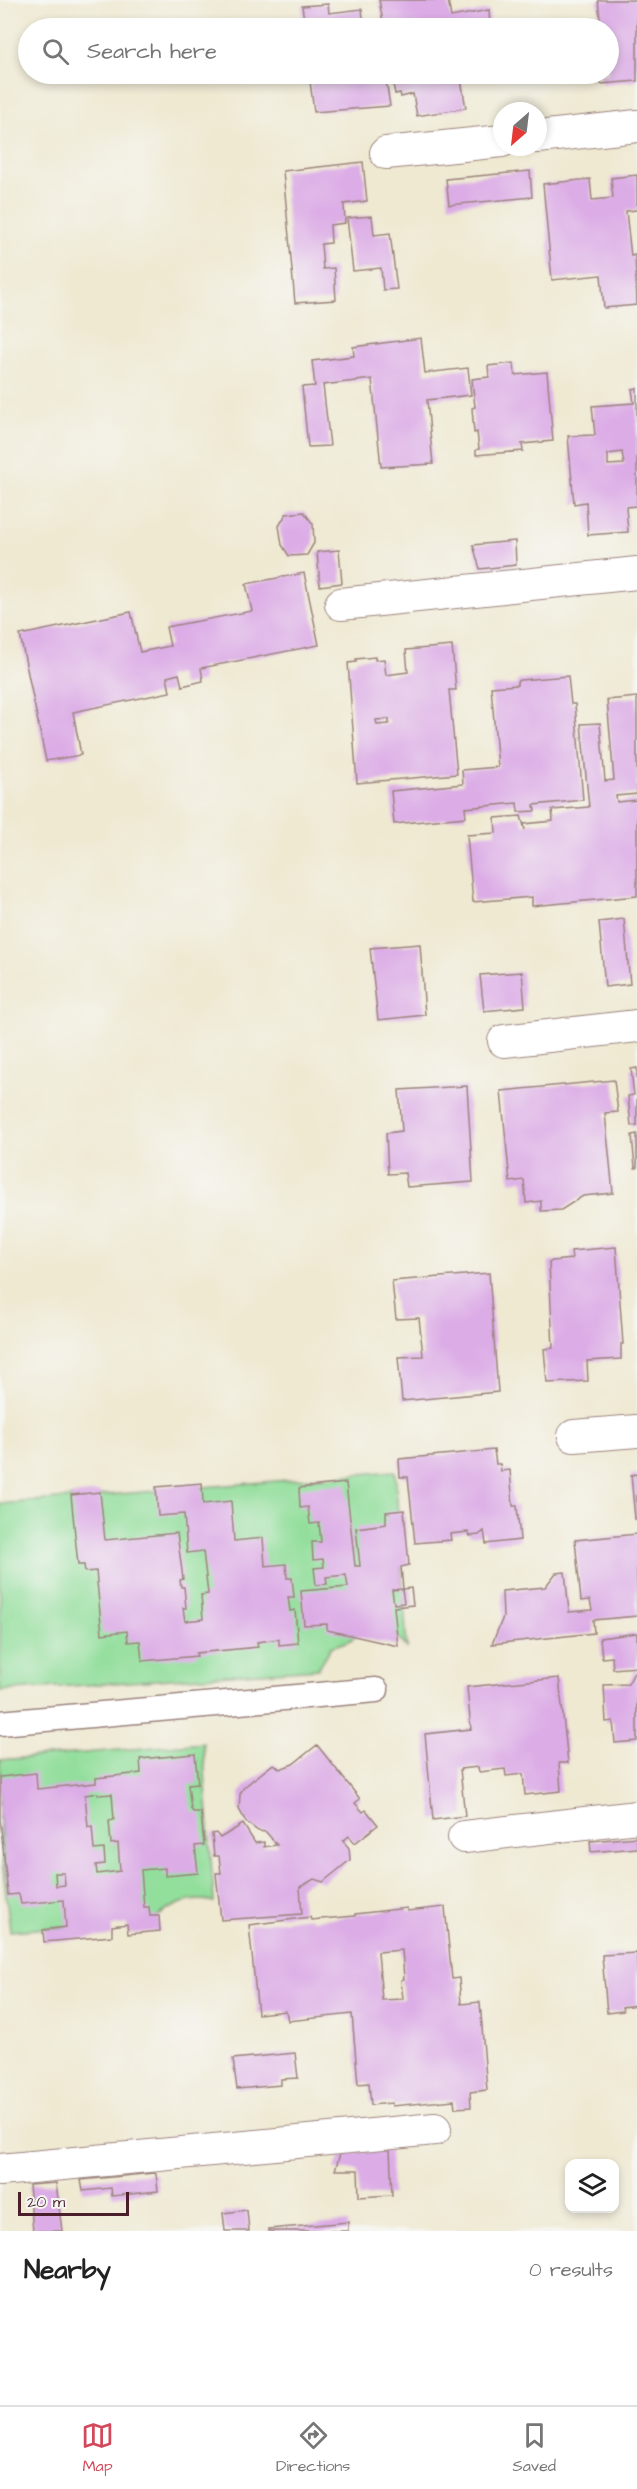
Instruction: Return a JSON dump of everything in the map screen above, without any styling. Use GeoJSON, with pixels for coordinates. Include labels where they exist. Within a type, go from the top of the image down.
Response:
{"type":"FeatureCollection","features":[{"type":"Feature","properties":{"kind":"street"},"geometry":{"type":"LineString","coordinates":[[547,136],[637,126]]}},
{"type":"Feature","properties":{"kind":"street"},"geometry":{"type":"LineString","coordinates":[[386,153],[493,142]]}},
{"type":"Feature","properties":{"kind":"street"},"geometry":{"type":"LineString","coordinates":[[341,604],[637,573]]}},
{"type":"Feature","properties":{"kind":"street"},"geometry":{"type":"LineString","coordinates":[[504,1041],[637,1026]]}},
{"type":"Feature","properties":{"kind":"street"},"geometry":{"type":"LineString","coordinates":[[574,1436],[637,1431]]}},
{"type":"Feature","properties":{"kind":"street"},"geometry":{"type":"LineString","coordinates":[[0,1723],[376,1690]]}},
{"type":"Feature","properties":{"kind":"street"},"geometry":{"type":"LineString","coordinates":[[464,1837],[637,1817]]}},
{"type":"Feature","properties":{"kind":"street"},"geometry":{"type":"LineString","coordinates":[[0,2170],[435,2129]]}},
{"type":"Feature","properties":{"kind":"green space"},"geometry":{"type":"Polygon","coordinates":[[[395,1471],[407,1648],[398,1637],[364,1632],[331,1647],[318,1669],[0,1691],[0,1504],[395,1471]]]}},
{"type":"Feature","properties":{"kind":"green space"},"geometry":{"type":"Polygon","coordinates":[[[203,1743],[214,1902],[197,1900],[182,1903],[152,1920],[10,1931],[0,1840],[0,1760],[203,1743]]]}},
{"type":"Feature","properties":{"kind":"building"},"geometry":{"type":"Polygon","coordinates":[[[379,0],[448,0],[451,17],[489,10],[489,18],[382,18],[379,0]]]}},
{"type":"Feature","properties":{"kind":"building"},"geometry":{"type":"Polygon","coordinates":[[[598,0],[637,0],[637,81],[619,82],[619,18],[600,18],[598,0]]]}},
{"type":"Feature","properties":{"kind":"building"},"geometry":{"type":"Polygon","coordinates":[[[328,4],[329,13],[362,9],[363,18],[304,18],[302,6],[328,4]]]}},
{"type":"Feature","properties":{"kind":"building"},"geometry":{"type":"Polygon","coordinates":[[[310,84],[387,84],[390,106],[314,112],[310,84]]]}},
{"type":"Feature","properties":{"kind":"building"},"geometry":{"type":"Polygon","coordinates":[[[393,84],[462,84],[466,108],[417,116],[413,94],[401,97],[400,93],[395,94],[393,84]]]}},
{"type":"Feature","properties":{"kind":"building"},"geometry":{"type":"Polygon","coordinates":[[[363,162],[367,201],[344,204],[345,223],[330,225],[331,243],[321,244],[323,269],[334,268],[336,300],[295,303],[283,171],[363,162]]]}},
{"type":"Feature","properties":{"kind":"building"},"geometry":{"type":"Polygon","coordinates":[[[530,171],[532,197],[449,205],[446,179],[530,171]]]}},
{"type":"Feature","properties":{"kind":"building"},"geometry":{"type":"Polygon","coordinates":[[[637,175],[637,210],[626,211],[631,256],[635,255],[637,305],[604,308],[601,275],[552,280],[543,184],[590,179],[592,200],[613,198],[611,178],[637,175]]]}},
{"type":"Feature","properties":{"kind":"building"},"geometry":{"type":"Polygon","coordinates":[[[372,216],[374,235],[390,233],[397,289],[383,290],[381,268],[353,271],[347,218],[372,216]]]}},
{"type":"Feature","properties":{"kind":"building"},"geometry":{"type":"Polygon","coordinates":[[[421,338],[425,373],[468,368],[471,395],[427,400],[433,464],[381,467],[372,379],[323,385],[330,446],[308,447],[302,387],[315,386],[312,361],[354,356],[353,347],[421,338]]]}},
{"type":"Feature","properties":{"kind":"building"},"geometry":{"type":"Polygon","coordinates":[[[514,363],[515,375],[547,372],[553,441],[522,444],[523,451],[476,455],[476,450],[479,449],[477,432],[474,433],[472,408],[475,407],[472,379],[489,377],[488,366],[514,363]]]}},
{"type":"Feature","properties":{"kind":"building"},"geometry":{"type":"Polygon","coordinates":[[[637,388],[637,506],[626,507],[628,532],[588,535],[586,502],[574,504],[568,436],[595,435],[592,406],[634,403],[632,389],[637,388]],[[622,452],[608,454],[608,465],[624,464],[622,452]]]}},
{"type":"Feature","properties":{"kind":"building"},"geometry":{"type":"Polygon","coordinates":[[[304,512],[313,524],[314,543],[307,555],[289,556],[282,545],[279,526],[286,514],[304,512]]]}},
{"type":"Feature","properties":{"kind":"building"},"geometry":{"type":"Polygon","coordinates":[[[515,541],[516,565],[480,569],[473,545],[515,541]]]}},
{"type":"Feature","properties":{"kind":"building"},"geometry":{"type":"Polygon","coordinates":[[[339,550],[342,583],[320,586],[317,552],[339,550]]]}},
{"type":"Feature","properties":{"kind":"building"},"geometry":{"type":"Polygon","coordinates":[[[304,573],[319,645],[201,668],[203,681],[182,686],[179,674],[167,677],[170,692],[73,712],[81,755],[46,761],[20,635],[131,612],[140,652],[170,646],[166,627],[252,611],[246,584],[304,573]]]}},
{"type":"Feature","properties":{"kind":"building"},"geometry":{"type":"Polygon","coordinates":[[[452,646],[456,690],[449,690],[457,774],[357,783],[348,663],[356,662],[356,659],[375,657],[375,660],[384,659],[386,675],[408,672],[406,650],[452,646]],[[389,719],[376,720],[377,725],[389,724],[389,719]]]}},
{"type":"Feature","properties":{"kind":"building"},"geometry":{"type":"Polygon","coordinates":[[[568,676],[571,704],[575,704],[583,800],[534,805],[535,811],[518,812],[517,803],[465,808],[466,817],[394,824],[391,791],[463,784],[462,770],[498,767],[491,687],[517,685],[517,681],[520,680],[568,676]]]}},
{"type":"Feature","properties":{"kind":"building"},"geometry":{"type":"Polygon","coordinates":[[[637,697],[637,794],[616,796],[617,802],[637,800],[637,896],[532,906],[532,897],[473,902],[467,835],[496,833],[495,818],[521,816],[525,830],[524,824],[553,821],[552,810],[589,807],[581,724],[600,723],[605,781],[614,780],[607,700],[637,697]]]}},
{"type":"Feature","properties":{"kind":"building"},"geometry":{"type":"Polygon","coordinates":[[[624,919],[630,984],[605,987],[599,922],[624,919]]]}},
{"type":"Feature","properties":{"kind":"building"},"geometry":{"type":"Polygon","coordinates":[[[420,944],[425,1015],[378,1020],[370,948],[420,944]]]}},
{"type":"Feature","properties":{"kind":"building"},"geometry":{"type":"Polygon","coordinates":[[[522,972],[525,1007],[484,1011],[480,975],[522,972]]]}},
{"type":"Feature","properties":{"kind":"building"},"geometry":{"type":"Polygon","coordinates":[[[637,1068],[637,1125],[631,1126],[628,1096],[634,1095],[631,1069],[637,1068]]]}},
{"type":"Feature","properties":{"kind":"building"},"geometry":{"type":"Polygon","coordinates":[[[614,1080],[618,1112],[605,1113],[613,1193],[583,1196],[561,1210],[541,1211],[541,1201],[526,1203],[524,1180],[510,1182],[501,1091],[614,1080]]]}},
{"type":"Feature","properties":{"kind":"building"},"geometry":{"type":"Polygon","coordinates":[[[467,1086],[473,1182],[407,1187],[405,1173],[388,1174],[386,1133],[402,1131],[399,1090],[467,1086]]]}},
{"type":"Feature","properties":{"kind":"building"},"geometry":{"type":"Polygon","coordinates":[[[637,1134],[637,1168],[635,1168],[632,1135],[637,1134]]]}},
{"type":"Feature","properties":{"kind":"building"},"geometry":{"type":"Polygon","coordinates":[[[616,1247],[623,1344],[621,1344],[621,1359],[587,1361],[588,1381],[547,1383],[544,1349],[553,1348],[549,1263],[572,1259],[571,1251],[616,1247]]]}},
{"type":"Feature","properties":{"kind":"building"},"geometry":{"type":"Polygon","coordinates":[[[489,1273],[498,1392],[402,1401],[398,1357],[423,1356],[419,1318],[396,1319],[392,1281],[489,1273]]]}},
{"type":"Feature","properties":{"kind":"building"},"geometry":{"type":"Polygon","coordinates":[[[494,1450],[496,1464],[500,1464],[501,1471],[510,1470],[513,1506],[517,1506],[520,1540],[486,1544],[484,1531],[479,1535],[470,1536],[468,1532],[450,1534],[451,1540],[415,1543],[408,1477],[400,1477],[399,1459],[494,1450]]]}},
{"type":"Feature","properties":{"kind":"building"},"geometry":{"type":"Polygon","coordinates":[[[637,1474],[637,1519],[635,1519],[631,1475],[637,1474]]]}},
{"type":"Feature","properties":{"kind":"building"},"geometry":{"type":"Polygon","coordinates":[[[202,1483],[203,1504],[231,1501],[234,1541],[263,1538],[265,1566],[286,1564],[287,1578],[292,1578],[294,1597],[288,1597],[290,1611],[295,1610],[298,1643],[279,1645],[279,1639],[257,1642],[258,1647],[142,1661],[140,1641],[128,1642],[127,1631],[102,1634],[96,1571],[85,1572],[84,1565],[78,1565],[71,1495],[100,1492],[105,1540],[177,1533],[183,1579],[180,1580],[181,1587],[184,1587],[186,1608],[183,1608],[185,1621],[203,1619],[201,1595],[208,1594],[203,1551],[187,1553],[184,1514],[158,1516],[156,1487],[202,1483]]]}},
{"type":"Feature","properties":{"kind":"building"},"geometry":{"type":"Polygon","coordinates":[[[346,1483],[355,1566],[360,1566],[356,1528],[386,1524],[386,1512],[404,1510],[409,1565],[401,1567],[403,1589],[411,1588],[413,1605],[394,1607],[398,1646],[327,1630],[327,1624],[304,1625],[301,1591],[348,1587],[346,1575],[326,1577],[327,1584],[316,1585],[314,1568],[324,1567],[323,1559],[313,1560],[312,1542],[321,1542],[319,1523],[310,1524],[308,1507],[300,1508],[299,1488],[346,1483]],[[402,1589],[392,1590],[394,1604],[404,1603],[402,1589]]]}},
{"type":"Feature","properties":{"kind":"building"},"geometry":{"type":"Polygon","coordinates":[[[637,1534],[637,1616],[593,1620],[594,1633],[492,1644],[503,1617],[502,1591],[545,1587],[556,1573],[565,1572],[569,1612],[592,1610],[590,1600],[581,1601],[575,1540],[637,1534]]]}},
{"type":"Feature","properties":{"kind":"building"},"geometry":{"type":"Polygon","coordinates":[[[637,1633],[637,1667],[613,1669],[612,1657],[602,1658],[600,1638],[637,1633]]]}},
{"type":"Feature","properties":{"kind":"building"},"geometry":{"type":"Polygon","coordinates":[[[637,1667],[637,1741],[615,1743],[613,1721],[606,1722],[604,1685],[628,1684],[637,1667]]]}},
{"type":"Feature","properties":{"kind":"building"},"geometry":{"type":"Polygon","coordinates":[[[559,1678],[568,1763],[559,1763],[561,1791],[525,1795],[523,1774],[506,1776],[505,1769],[479,1772],[478,1767],[460,1769],[465,1816],[433,1820],[425,1734],[471,1729],[467,1687],[559,1678]]]}},
{"type":"Feature","properties":{"kind":"building"},"geometry":{"type":"Polygon","coordinates":[[[317,1745],[360,1799],[355,1803],[363,1812],[366,1810],[378,1825],[355,1843],[349,1836],[343,1841],[349,1848],[350,1860],[323,1882],[314,1879],[300,1887],[302,1914],[221,1920],[216,1873],[221,1873],[219,1856],[214,1856],[212,1834],[216,1833],[220,1838],[243,1824],[255,1843],[264,1842],[264,1847],[277,1845],[266,1832],[258,1831],[246,1822],[239,1809],[240,1794],[244,1787],[272,1765],[280,1769],[293,1764],[317,1745]]]}},
{"type":"Feature","properties":{"kind":"building"},"geometry":{"type":"Polygon","coordinates":[[[195,1754],[198,1784],[188,1785],[191,1809],[193,1812],[201,1812],[204,1845],[195,1846],[198,1873],[165,1876],[165,1868],[141,1870],[144,1907],[149,1907],[150,1916],[159,1916],[160,1931],[128,1934],[127,1924],[112,1926],[112,1936],[44,1942],[43,1930],[66,1927],[64,1900],[21,1904],[19,1894],[8,1895],[0,1818],[0,1777],[36,1773],[37,1789],[96,1783],[96,1778],[141,1773],[140,1759],[195,1754]],[[98,1793],[85,1795],[88,1827],[92,1826],[94,1850],[104,1849],[105,1864],[96,1865],[97,1874],[120,1871],[118,1843],[111,1844],[109,1821],[114,1820],[112,1794],[98,1795],[98,1793]],[[55,1873],[56,1886],[65,1885],[64,1873],[55,1873]]]}},
{"type":"Feature","properties":{"kind":"building"},"geometry":{"type":"Polygon","coordinates":[[[637,1837],[637,1848],[591,1852],[590,1841],[637,1837]]]}},
{"type":"Feature","properties":{"kind":"building"},"geometry":{"type":"Polygon","coordinates":[[[445,1907],[452,1979],[459,1978],[461,2004],[480,2002],[487,2090],[470,2092],[471,2107],[455,2108],[454,2100],[392,2106],[392,2103],[371,2105],[369,2083],[358,2084],[352,2014],[288,2021],[286,2011],[258,2014],[249,1925],[310,1917],[311,1920],[355,1916],[355,1914],[407,1908],[407,1911],[445,1907]],[[402,1950],[378,1952],[382,2000],[403,1999],[401,1980],[404,1979],[402,1950]]]}},
{"type":"Feature","properties":{"kind":"building"},"geometry":{"type":"Polygon","coordinates":[[[637,1953],[637,2005],[622,2007],[623,2011],[607,2013],[602,1955],[637,1953]]]}},
{"type":"Feature","properties":{"kind":"building"},"geometry":{"type":"Polygon","coordinates":[[[295,2053],[298,2078],[281,2079],[281,2085],[237,2089],[233,2059],[295,2053]]]}},
{"type":"Feature","properties":{"kind":"building"},"geometry":{"type":"Polygon","coordinates":[[[390,2149],[392,2195],[359,2197],[358,2170],[335,2170],[340,2154],[390,2149]]]}},
{"type":"Feature","properties":{"kind":"building"},"geometry":{"type":"Polygon","coordinates":[[[154,2173],[158,2191],[112,2196],[111,2188],[83,2191],[81,2180],[154,2173]]]}},
{"type":"Feature","properties":{"kind":"building"},"geometry":{"type":"Polygon","coordinates":[[[56,2183],[62,2231],[33,2231],[29,2185],[56,2183]]]}},
{"type":"Feature","properties":{"kind":"building"},"geometry":{"type":"Polygon","coordinates":[[[247,2210],[249,2231],[225,2231],[223,2213],[247,2210]]]}},
{"type":"Feature","properties":{"kind":"building"},"geometry":{"type":"Polygon","coordinates":[[[348,2222],[348,2231],[269,2231],[269,2229],[348,2222]]]}}]}
